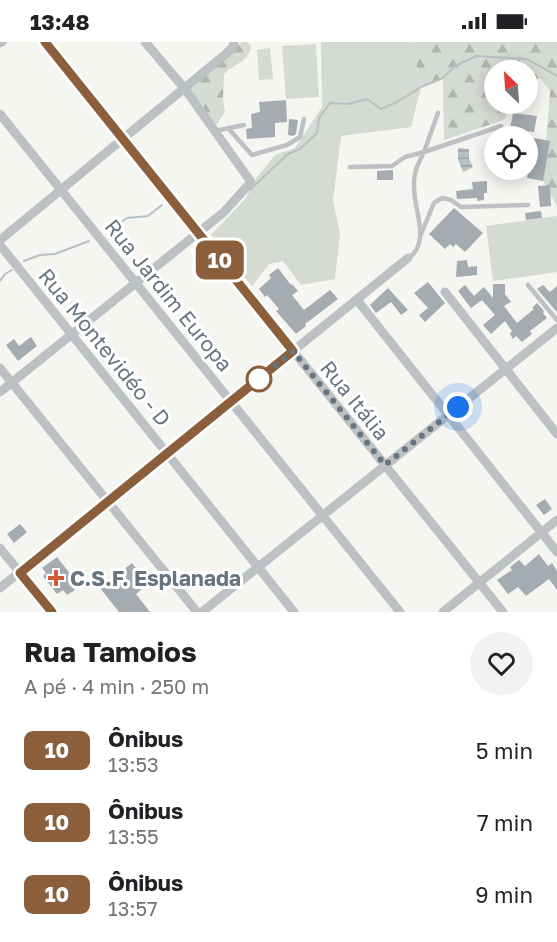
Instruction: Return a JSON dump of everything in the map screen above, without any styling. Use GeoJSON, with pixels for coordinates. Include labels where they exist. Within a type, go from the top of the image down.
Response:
{"type":"FeatureCollection","features":[{"type":"Feature","properties":{"kind":"street","name":"Rua Itália"},"geometry":{"type":"LineString","coordinates":[[45,42],[503,612]]}},
{"type":"Feature","properties":{"kind":"street"},"geometry":{"type":"LineString","coordinates":[[0,392],[224,212],[251,182],[185,89],[145,42]]}},
{"type":"Feature","properties":{"kind":"street"},"geometry":{"type":"LineString","coordinates":[[0,240],[185,89],[227,53],[233,47],[234,42]]}},
{"type":"Feature","properties":{"kind":"street","name":"Rua Jardim Europa"},"geometry":{"type":"LineString","coordinates":[[0,114],[400,612]]}},
{"type":"Feature","properties":{"kind":"street","name":"Rua Montevidéo - D"},"geometry":{"type":"LineString","coordinates":[[0,245],[294,612]]}},
{"type":"Feature","properties":{"kind":"street"},"geometry":{"type":"LineString","coordinates":[[0,588],[408,258]]}},
{"type":"Feature","properties":{"kind":"street"},"geometry":{"type":"LineString","coordinates":[[445,292],[557,434]]}},
{"type":"Feature","properties":{"kind":"street"},"geometry":{"type":"LineString","coordinates":[[357,300],[557,552]]}},
{"type":"Feature","properties":{"kind":"street"},"geometry":{"type":"LineString","coordinates":[[202,612],[557,328]]}},
{"type":"Feature","properties":{"kind":"street"},"geometry":{"type":"LineString","coordinates":[[0,368],[197,612]]}},
{"type":"Feature","properties":{"kind":"street"},"geometry":{"type":"LineString","coordinates":[[443,612],[557,520]]}},
{"type":"Feature","properties":{"kind":"street"},"geometry":{"type":"LineString","coordinates":[[0,548],[51,612]]}},
{"type":"Feature","properties":{"kind":"lane"},"geometry":{"type":"LineString","coordinates":[[408,258],[417,252],[421,243],[413,187],[415,168],[424,152],[438,113]]}},
{"type":"Feature","properties":{"kind":"lane"},"geometry":{"type":"LineString","coordinates":[[228,128],[252,156],[286,145],[300,137],[304,119]]}},
{"type":"Feature","properties":{"kind":"lane"},"geometry":{"type":"LineString","coordinates":[[214,131],[244,125]]}},
{"type":"Feature","properties":{"kind":"lane"},"geometry":{"type":"LineString","coordinates":[[350,167],[393,166],[405,157],[484,132]]}},
{"type":"Feature","properties":{"kind":"lane"},"geometry":{"type":"LineString","coordinates":[[421,234],[434,204],[442,198],[461,207],[528,205]]}},
{"type":"Feature","properties":{"kind":"lane"},"geometry":{"type":"LineString","coordinates":[[528,285],[557,320]]}},
{"type":"Feature","properties":{"kind":"green space"},"geometry":{"type":"Polygon","coordinates":[[[242,42],[247,42],[251,46],[250,51],[245,59],[224,74],[225,112],[215,127],[187,89],[242,42]]]}},
{"type":"Feature","properties":{"kind":"green space"},"geometry":{"type":"Polygon","coordinates":[[[321,42],[412,42],[421,87],[411,127],[341,136],[333,200],[340,233],[335,279],[301,285],[283,261],[269,264],[252,286],[211,235],[246,198],[257,177],[275,155],[295,148],[322,107],[321,42]]]}},
{"type":"Feature","properties":{"kind":"green space"},"geometry":{"type":"Polygon","coordinates":[[[412,42],[557,42],[557,206],[543,181],[550,91],[540,78],[538,79],[538,60],[484,60],[484,114],[507,114],[504,120],[444,140],[443,78],[421,87],[412,42]]]}},
{"type":"Feature","properties":{"kind":"green space"},"geometry":{"type":"Polygon","coordinates":[[[316,44],[319,97],[286,99],[282,46],[316,44]]]}},
{"type":"Feature","properties":{"kind":"green space"},"geometry":{"type":"Polygon","coordinates":[[[270,48],[273,79],[259,80],[257,50],[270,48]]]}},
{"type":"Feature","properties":{"kind":"green space"},"geometry":{"type":"Polygon","coordinates":[[[557,216],[557,272],[493,281],[486,226],[557,216]]]}},
{"type":"Feature","properties":{"kind":"shaded area"},"geometry":{"type":"Polygon","coordinates":[[[458,148],[469,149],[469,159],[473,167],[463,172],[458,160],[458,148]]]}},
{"type":"Feature","properties":{"kind":"building"},"geometry":{"type":"Polygon","coordinates":[[[286,100],[287,122],[275,123],[275,137],[247,139],[246,129],[252,128],[251,114],[260,112],[259,102],[286,100]]]}},
{"type":"Feature","properties":{"kind":"building"},"geometry":{"type":"Polygon","coordinates":[[[513,114],[537,116],[535,126],[511,126],[513,114]]]}},
{"type":"Feature","properties":{"kind":"building"},"geometry":{"type":"Polygon","coordinates":[[[289,119],[298,120],[296,134],[293,136],[288,135],[289,119]]]}},
{"type":"Feature","properties":{"kind":"building"},"geometry":{"type":"Polygon","coordinates":[[[538,139],[550,141],[543,181],[538,180],[538,139]]]}},
{"type":"Feature","properties":{"kind":"building"},"geometry":{"type":"Polygon","coordinates":[[[393,170],[393,180],[377,180],[377,171],[393,170]]]}},
{"type":"Feature","properties":{"kind":"building"},"geometry":{"type":"Polygon","coordinates":[[[487,181],[487,193],[484,193],[484,200],[457,199],[456,191],[473,189],[472,182],[487,181]]]}},
{"type":"Feature","properties":{"kind":"building"},"geometry":{"type":"Polygon","coordinates":[[[550,185],[551,206],[540,207],[538,186],[550,185]]]}},
{"type":"Feature","properties":{"kind":"building"},"geometry":{"type":"Polygon","coordinates":[[[454,208],[483,233],[465,252],[456,244],[453,247],[450,244],[445,249],[429,234],[454,208]]]}},
{"type":"Feature","properties":{"kind":"building"},"geometry":{"type":"Polygon","coordinates":[[[541,211],[542,218],[526,220],[525,213],[541,211]]]}},
{"type":"Feature","properties":{"kind":"building"},"geometry":{"type":"Polygon","coordinates":[[[467,260],[468,267],[477,266],[477,275],[456,277],[457,261],[467,260]]]}},
{"type":"Feature","properties":{"kind":"building"},"geometry":{"type":"Polygon","coordinates":[[[278,268],[298,291],[292,295],[304,310],[330,290],[338,299],[305,324],[306,326],[296,334],[276,311],[279,309],[259,289],[271,278],[269,275],[278,268]]]}},
{"type":"Feature","properties":{"kind":"building"},"geometry":{"type":"Polygon","coordinates":[[[428,282],[445,303],[425,322],[419,315],[428,308],[414,293],[428,282]]]}},
{"type":"Feature","properties":{"kind":"building"},"geometry":{"type":"Polygon","coordinates":[[[493,284],[505,284],[505,294],[511,302],[504,306],[517,323],[534,309],[532,308],[537,303],[544,311],[547,318],[530,331],[532,334],[522,342],[516,336],[513,339],[510,334],[512,331],[505,321],[491,334],[483,325],[495,315],[482,300],[471,308],[458,291],[465,285],[474,296],[484,287],[493,298],[493,284]]]}},
{"type":"Feature","properties":{"kind":"building"},"geometry":{"type":"Polygon","coordinates":[[[543,285],[550,292],[557,286],[557,312],[537,289],[543,285]]]}},
{"type":"Feature","properties":{"kind":"building"},"geometry":{"type":"Polygon","coordinates":[[[388,288],[408,310],[401,315],[391,302],[376,313],[370,305],[388,288]]]}},
{"type":"Feature","properties":{"kind":"building"},"geometry":{"type":"Polygon","coordinates":[[[31,337],[37,346],[18,361],[6,345],[14,339],[19,346],[31,337]]]}},
{"type":"Feature","properties":{"kind":"building"},"geometry":{"type":"Polygon","coordinates":[[[545,499],[552,509],[544,515],[536,505],[545,499]]]}},
{"type":"Feature","properties":{"kind":"building"},"geometry":{"type":"Polygon","coordinates":[[[20,524],[27,532],[14,543],[7,534],[20,524]]]}},
{"type":"Feature","properties":{"kind":"building"},"geometry":{"type":"Polygon","coordinates":[[[539,554],[548,566],[552,563],[557,571],[557,590],[549,579],[526,596],[518,587],[508,594],[497,580],[512,570],[510,567],[519,560],[525,566],[539,554]]]}},
{"type":"Feature","properties":{"kind":"building"},"geometry":{"type":"Polygon","coordinates":[[[57,557],[75,580],[70,584],[75,590],[67,595],[63,590],[57,594],[43,576],[46,573],[42,568],[57,557]]]}},
{"type":"Feature","properties":{"kind":"building"},"geometry":{"type":"Polygon","coordinates":[[[132,563],[148,584],[136,594],[150,612],[119,612],[100,588],[132,563]]]}},
{"type":"Feature","properties":{"kind":"waterway"},"geometry":{"type":"LineString","coordinates":[[250,190],[288,154],[300,149],[317,133],[319,118],[330,103],[348,104],[367,99],[381,109],[443,78],[455,66],[476,56],[527,59],[557,76]]}},
{"type":"Feature","properties":{"kind":"waterway"},"geometry":{"type":"LineString","coordinates":[[111,230],[127,218],[148,216],[162,205]]}},
{"type":"Feature","properties":{"kind":"waterway"},"geometry":{"type":"LineString","coordinates":[[24,261],[40,255],[55,254],[89,241]]}},
{"type":"Feature","properties":{"kind":"waterway"},"geometry":{"type":"LineString","coordinates":[[0,281],[12,270]]}},
{"type":"Feature","properties":{"kind":"bus line","name":"10"},"geometry":{"type":"LineString","coordinates":[[45,42],[293,351],[20,573],[52,612]]}},
{"type":"Feature","properties":{"kind":"place","name":"C.S.F. Esplanada"},"geometry":{"type":"Point","coordinates":[56,578]}},
{"type":"Feature","properties":{"kind":"route"},"geometry":{"type":"LineString","coordinates":[[259,379],[293,351],[385,465],[458,407]]}}]}
